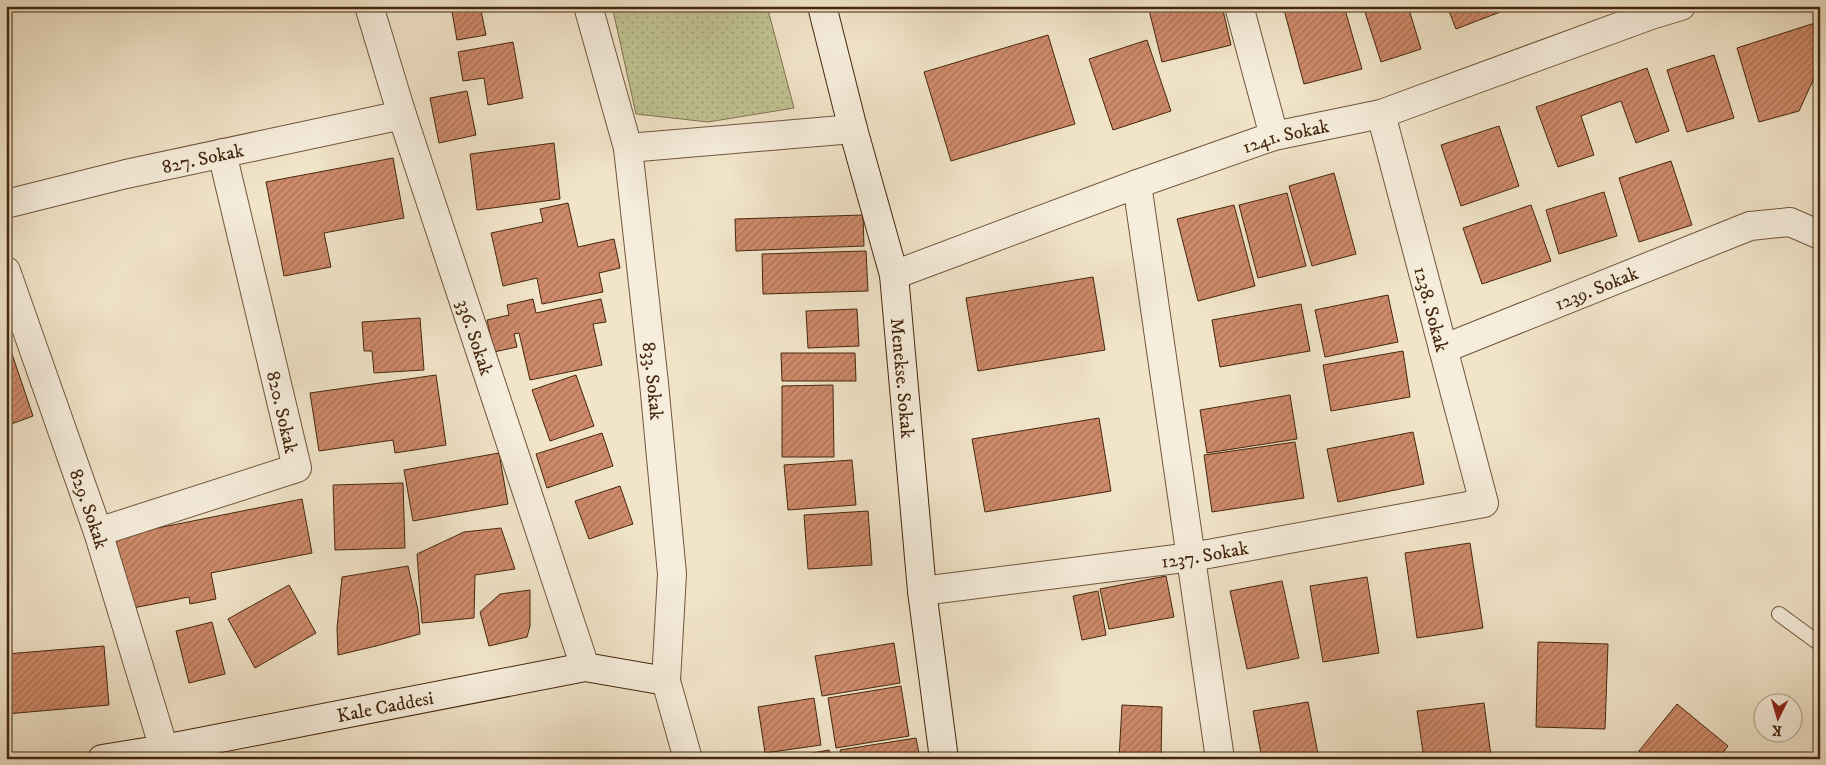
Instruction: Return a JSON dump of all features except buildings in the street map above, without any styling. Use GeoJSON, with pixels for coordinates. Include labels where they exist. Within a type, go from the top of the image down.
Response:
{"type":"FeatureCollection","features":[{"type":"Feature","properties":{"kind":"street","name":"336. Sokak"},"geometry":{"type":"LineString","coordinates":[[369,6],[402,115],[585,667]]}},
{"type":"Feature","properties":{"kind":"street","name":"833. Sokak"},"geometry":{"type":"LineString","coordinates":[[588,6],[628,148],[654,383],[672,574],[666,681],[688,759]]}},
{"type":"Feature","properties":{"kind":"street","name":"Menekse. Sokak"},"geometry":{"type":"LineString","coordinates":[[822,6],[853,128],[894,275],[922,591],[944,759]]}},
{"type":"Feature","properties":{"kind":"street"},"geometry":{"type":"LineString","coordinates":[[1239,6],[1274,136]]}},
{"type":"Feature","properties":{"kind":"street","name":"1241. Sokak"},"geometry":{"type":"LineString","coordinates":[[894,275],[1137,184],[1274,136],[1381,114],[1650,11],[1681,6]]}},
{"type":"Feature","properties":{"kind":"street","name":"1238. Sokak"},"geometry":{"type":"LineString","coordinates":[[1381,114],[1484,504]]}},
{"type":"Feature","properties":{"kind":"street","name":"827. Sokak"},"geometry":{"type":"LineString","coordinates":[[6,204],[126,174],[402,115]]}},
{"type":"Feature","properties":{"kind":"street"},"geometry":{"type":"LineString","coordinates":[[628,148],[853,128]]}},
{"type":"Feature","properties":{"kind":"street","name":"820. Sokak"},"geometry":{"type":"LineString","coordinates":[[98,532],[297,468],[222,153]]}},
{"type":"Feature","properties":{"kind":"street"},"geometry":{"type":"LineString","coordinates":[[1137,184],[1220,759]]}},
{"type":"Feature","properties":{"kind":"street","name":"1239. Sokak"},"geometry":{"type":"LineString","coordinates":[[1443,348],[1750,226],[1790,222],[1820,235]]}},
{"type":"Feature","properties":{"kind":"street","name":"829. Sokak"},"geometry":{"type":"LineString","coordinates":[[6,271],[16,326],[98,532],[164,749]]}},
{"type":"Feature","properties":{"kind":"street","name":"1237. Sokak"},"geometry":{"type":"LineString","coordinates":[[922,591],[1192,557],[1484,504]]}},
{"type":"Feature","properties":{"kind":"street","name":"Kale Caddesi"},"geometry":{"type":"LineString","coordinates":[[102,759],[164,749],[585,667],[666,681]]}},
{"type":"Feature","properties":{"kind":"lane"},"geometry":{"type":"LineString","coordinates":[[1778,614],[1820,644]]}},
{"type":"Feature","properties":{"kind":"green space"},"geometry":{"type":"Polygon","coordinates":[[[612,6],[767,6],[794,108],[708,122],[636,114],[612,6]]]}}]}
